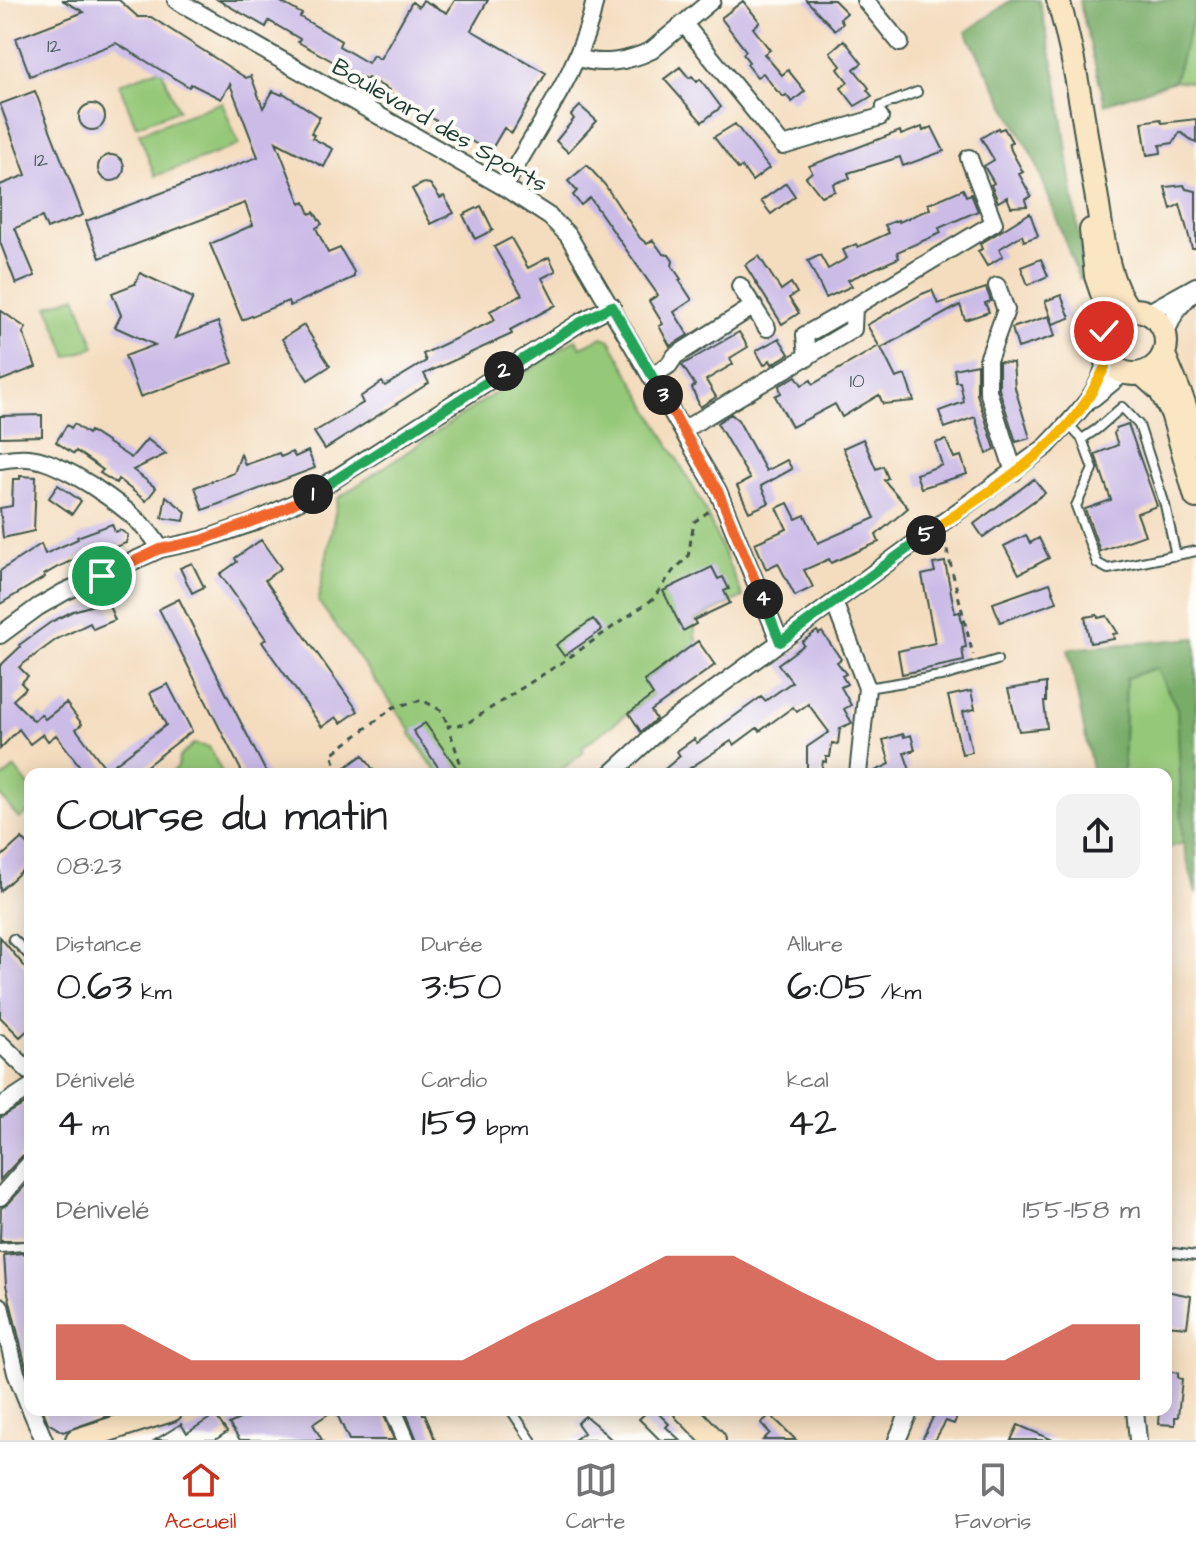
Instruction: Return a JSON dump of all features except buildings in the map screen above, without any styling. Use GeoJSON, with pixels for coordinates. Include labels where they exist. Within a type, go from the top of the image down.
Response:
{"type":"FeatureCollection","features":[{"type":"Feature","properties":{"kind":"main road"},"geometry":{"type":"LineString","coordinates":[[1058,0],[1069,35],[1087,145],[1091,250],[1096,276],[1129,314],[1159,321],[1196,442]]}},
{"type":"Feature","properties":{"kind":"main road"},"geometry":{"type":"LineString","coordinates":[[1129,314],[1102,340],[1106,357],[1116,368],[1133,373],[1160,390],[1167,401],[1196,497]]}},
{"type":"Feature","properties":{"kind":"main road"},"geometry":{"type":"LineString","coordinates":[[1133,373],[1154,367],[1164,344]]}},
{"type":"Feature","properties":{"kind":"main road"},"geometry":{"type":"LineString","coordinates":[[77,1440],[152,1416]]}},
{"type":"Feature","properties":{"kind":"main road"},"geometry":{"type":"LineString","coordinates":[[691,1416],[714,1440]]}},
{"type":"Feature","properties":{"kind":"street","name":"Boulevard des Sports"},"geometry":{"type":"LineString","coordinates":[[176,0],[504,187],[550,217],[568,235],[612,306],[723,503],[780,642]]}},
{"type":"Feature","properties":{"kind":"street"},"geometry":{"type":"LineString","coordinates":[[504,187],[577,57],[592,19],[595,0]]}},
{"type":"Feature","properties":{"kind":"street"},"geometry":{"type":"LineString","coordinates":[[577,57],[601,62],[642,55],[712,0]]}},
{"type":"Feature","properties":{"kind":"street"},"geometry":{"type":"LineString","coordinates":[[865,0],[900,43]]}},
{"type":"Feature","properties":{"kind":"street"},"geometry":{"type":"LineString","coordinates":[[684,24],[783,146],[880,117]]}},
{"type":"Feature","properties":{"kind":"street"},"geometry":{"type":"LineString","coordinates":[[683,430],[853,329],[854,307],[994,223],[969,158]]}},
{"type":"Feature","properties":{"kind":"street"},"geometry":{"type":"LineString","coordinates":[[740,286],[767,328]]}},
{"type":"Feature","properties":{"kind":"street"},"geometry":{"type":"LineString","coordinates":[[997,286],[1006,310],[988,360],[988,391],[1014,472]]}},
{"type":"Feature","properties":{"kind":"street"},"geometry":{"type":"LineString","coordinates":[[1129,314],[1196,288]]}},
{"type":"Feature","properties":{"kind":"street"},"geometry":{"type":"LineString","coordinates":[[1164,344],[1176,311],[1196,288]]}},
{"type":"Feature","properties":{"kind":"street"},"geometry":{"type":"LineString","coordinates":[[0,635],[64,592],[160,549],[202,540],[239,527],[305,498],[581,322],[612,306]]}},
{"type":"Feature","properties":{"kind":"street"},"geometry":{"type":"LineString","coordinates":[[652,376],[669,365],[675,356],[754,306]]}},
{"type":"Feature","properties":{"kind":"street"},"geometry":{"type":"LineString","coordinates":[[618,768],[657,732],[1047,446],[1088,401],[1105,367],[1106,357]]}},
{"type":"Feature","properties":{"kind":"street"},"geometry":{"type":"LineString","coordinates":[[1088,401],[1133,373]]}},
{"type":"Feature","properties":{"kind":"street"},"geometry":{"type":"LineString","coordinates":[[0,460],[31,458],[67,470],[136,517],[160,549]]}},
{"type":"Feature","properties":{"kind":"street"},"geometry":{"type":"LineString","coordinates":[[834,602],[867,688],[859,768]]}},
{"type":"Feature","properties":{"kind":"street"},"geometry":{"type":"LineString","coordinates":[[4,1047],[24,1066]]}},
{"type":"Feature","properties":{"kind":"street"},"geometry":{"type":"LineString","coordinates":[[0,1107],[24,1091]]}},
{"type":"Feature","properties":{"kind":"street"},"geometry":{"type":"LineString","coordinates":[[0,1197],[24,1170]]}},
{"type":"Feature","properties":{"kind":"street"},"geometry":{"type":"LineString","coordinates":[[0,1306],[24,1394]]}},
{"type":"Feature","properties":{"kind":"street"},"geometry":{"type":"LineString","coordinates":[[33,1416],[44,1440]]}},
{"type":"Feature","properties":{"kind":"street"},"geometry":{"type":"LineString","coordinates":[[396,1416],[406,1440]]}},
{"type":"Feature","properties":{"kind":"street"},"geometry":{"type":"LineString","coordinates":[[897,1440],[907,1416]]}},
{"type":"Feature","properties":{"kind":"street"},"geometry":{"type":"LineString","coordinates":[[1136,1416],[1138,1440]]}},
{"type":"Feature","properties":{"kind":"lane"},"geometry":{"type":"LineString","coordinates":[[880,117],[881,106],[917,92]]}},
{"type":"Feature","properties":{"kind":"lane"},"geometry":{"type":"LineString","coordinates":[[1082,439],[1122,407],[1139,425],[1165,505],[1176,556]]}},
{"type":"Feature","properties":{"kind":"lane"},"geometry":{"type":"LineString","coordinates":[[1068,423],[1082,439],[1093,469],[1076,506],[1097,563],[1108,569],[1196,551]]}},
{"type":"Feature","properties":{"kind":"lane"},"geometry":{"type":"LineString","coordinates":[[867,688],[947,675],[997,660]]}},
{"type":"Feature","properties":{"kind":"lane"},"geometry":{"type":"LineString","coordinates":[[13,939],[24,950]]}},
{"type":"Feature","properties":{"kind":"lane"},"geometry":{"type":"LineString","coordinates":[[0,1248],[24,1246]]}},
{"type":"Feature","properties":{"kind":"lane"},"geometry":{"type":"LineString","coordinates":[[1172,1253],[1196,1256]]}},
{"type":"Feature","properties":{"kind":"lane"},"geometry":{"type":"LineString","coordinates":[[515,1416],[531,1440]]}},
{"type":"Feature","properties":{"kind":"path"},"geometry":{"type":"LineString","coordinates":[[448,726],[466,724],[653,599],[673,571],[688,557],[694,522],[723,503]]}},
{"type":"Feature","properties":{"kind":"path"},"geometry":{"type":"LineString","coordinates":[[942,535],[976,666]]}},
{"type":"Feature","properties":{"kind":"path"},"geometry":{"type":"LineString","coordinates":[[337,768],[332,754],[394,707],[422,700],[442,711],[462,768]]}},
{"type":"Feature","properties":{"kind":"green space"},"geometry":{"type":"Polygon","coordinates":[[[1011,0],[1039,0],[1057,81],[1085,278],[1079,279],[1036,163],[966,32],[1011,0]]]}},
{"type":"Feature","properties":{"kind":"green space"},"geometry":{"type":"Polygon","coordinates":[[[1079,0],[1196,0],[1174,81],[1105,104],[1079,0]]]}},
{"type":"Feature","properties":{"kind":"green space"},"geometry":{"type":"Polygon","coordinates":[[[1196,9],[1196,82],[1174,81],[1196,9]]]}},
{"type":"Feature","properties":{"kind":"green space"},"geometry":{"type":"Polygon","coordinates":[[[161,68],[178,110],[136,126],[119,84],[161,68]]]}},
{"type":"Feature","properties":{"kind":"green space"},"geometry":{"type":"Polygon","coordinates":[[[222,102],[239,145],[155,176],[139,133],[222,102]]]}},
{"type":"Feature","properties":{"kind":"green space"},"geometry":{"type":"Polygon","coordinates":[[[76,296],[95,347],[68,357],[48,306],[76,296]]]}},
{"type":"Feature","properties":{"kind":"green space"},"geometry":{"type":"Polygon","coordinates":[[[602,337],[610,340],[702,503],[743,597],[695,620],[695,637],[698,641],[644,681],[653,695],[582,747],[584,752],[564,768],[434,768],[412,732],[318,601],[338,498],[576,339],[581,347],[602,337]]]}},
{"type":"Feature","properties":{"kind":"green space"},"geometry":{"type":"Polygon","coordinates":[[[1196,638],[1196,894],[1183,843],[1177,708],[1156,668],[1126,678],[1123,768],[1092,768],[1068,649],[1196,638]]]}},
{"type":"Feature","properties":{"kind":"green space"},"geometry":{"type":"Polygon","coordinates":[[[1156,667],[1177,708],[1183,843],[1172,846],[1172,768],[1123,768],[1126,678],[1156,667]]]}},
{"type":"Feature","properties":{"kind":"green space"},"geometry":{"type":"Polygon","coordinates":[[[193,744],[209,747],[220,768],[177,768],[179,758],[193,744]]]}},
{"type":"Feature","properties":{"kind":"green space"},"geometry":{"type":"Polygon","coordinates":[[[15,768],[24,779],[24,815],[19,819],[0,795],[0,780],[15,768]]]}},
{"type":"Feature","properties":{"kind":"route"},"geometry":{"type":"LineString","coordinates":[[102,576],[160,549],[202,540],[252,523],[305,498],[581,322],[612,306],[718,491],[780,642],[1047,446],[1088,401],[1105,367],[1104,331]]}}]}
